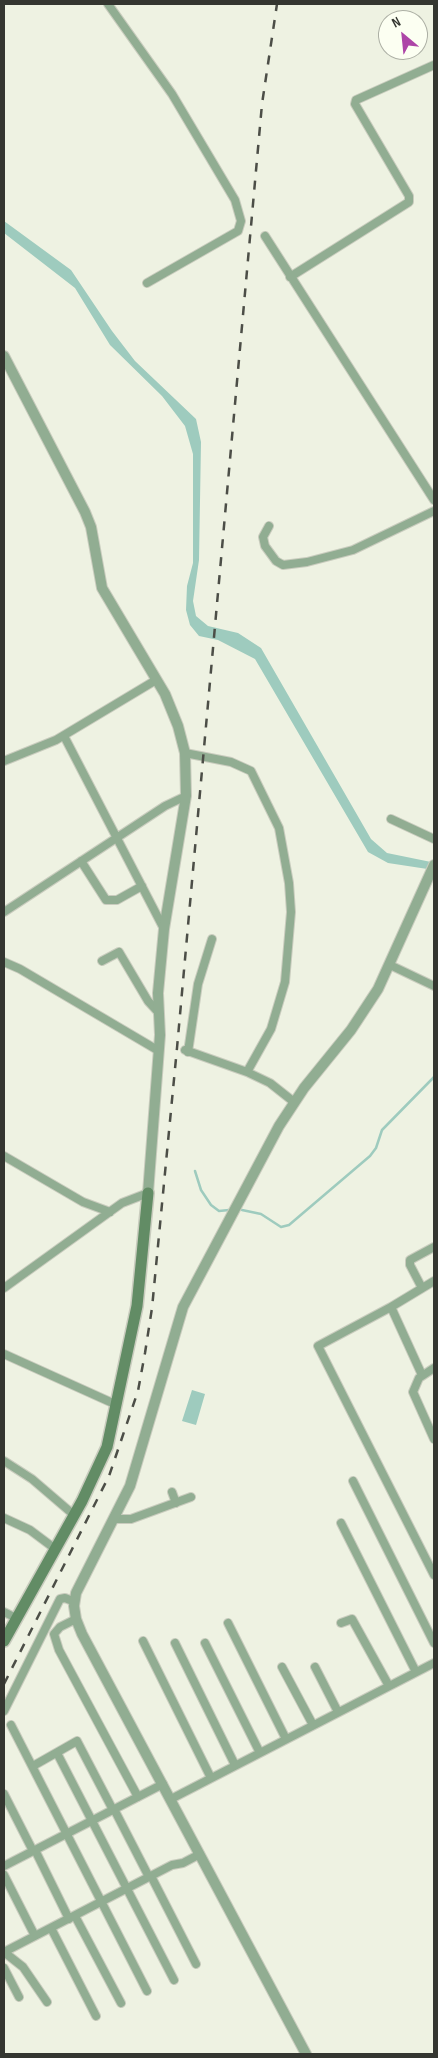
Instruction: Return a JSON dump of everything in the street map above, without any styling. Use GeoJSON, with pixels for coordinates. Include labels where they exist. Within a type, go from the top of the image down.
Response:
{"type":"FeatureCollection","features":[{"type":"Feature","properties":{"kind":"main road"},"geometry":{"type":"LineString","coordinates":[[4,1641],[74,1515],[107,1447],[137,1306],[148,1193]]}},
{"type":"Feature","properties":{"kind":"street"},"geometry":{"type":"LineString","coordinates":[[108,4],[172,94],[235,200],[241,221],[238,231],[147,283]]}},
{"type":"Feature","properties":{"kind":"street"},"geometry":{"type":"LineString","coordinates":[[290,277],[410,202],[409,196],[355,104],[356,100],[434,65]]}},
{"type":"Feature","properties":{"kind":"street"},"geometry":{"type":"LineString","coordinates":[[264,236],[434,500]]}},
{"type":"Feature","properties":{"kind":"street"},"geometry":{"type":"LineString","coordinates":[[4,356],[91,527],[102,588],[156,680],[178,726],[186,753],[186,796],[164,929],[158,993],[159,1051],[148,1193],[122,1203],[6,1284]]}},
{"type":"Feature","properties":{"kind":"street"},"geometry":{"type":"LineString","coordinates":[[269,526],[264,537],[265,546],[276,561],[284,565],[307,562],[352,550],[434,511]]}},
{"type":"Feature","properties":{"kind":"street"},"geometry":{"type":"LineString","coordinates":[[4,761],[64,736],[156,680]]}},
{"type":"Feature","properties":{"kind":"street"},"geometry":{"type":"LineString","coordinates":[[64,736],[164,929]]}},
{"type":"Feature","properties":{"kind":"street"},"geometry":{"type":"LineString","coordinates":[[186,753],[232,762],[251,771],[279,828],[289,883],[291,912],[284,982],[271,1029],[247,1072]]}},
{"type":"Feature","properties":{"kind":"street"},"geometry":{"type":"LineString","coordinates":[[4,912],[165,806],[186,796]]}},
{"type":"Feature","properties":{"kind":"street"},"geometry":{"type":"LineString","coordinates":[[391,819],[434,839]]}},
{"type":"Feature","properties":{"kind":"street"},"geometry":{"type":"LineString","coordinates":[[81,861],[106,900],[117,900],[142,886]]}},
{"type":"Feature","properties":{"kind":"street"},"geometry":{"type":"LineString","coordinates":[[306,2054],[76,1618],[75,1602],[76,1593],[130,1486],[184,1307],[262,1154],[294,1102],[367,1007],[390,965],[432,869]]}},
{"type":"Feature","properties":{"kind":"street"},"geometry":{"type":"LineString","coordinates":[[212,939],[198,984],[187,1051],[247,1072],[270,1083],[294,1102]]}},
{"type":"Feature","properties":{"kind":"street"},"geometry":{"type":"LineString","coordinates":[[102,961],[119,952],[148,1000],[159,1013]]}},
{"type":"Feature","properties":{"kind":"street"},"geometry":{"type":"LineString","coordinates":[[4,962],[20,969],[159,1051]]}},
{"type":"Feature","properties":{"kind":"street"},"geometry":{"type":"LineString","coordinates":[[390,965],[434,986]]}},
{"type":"Feature","properties":{"kind":"street"},"geometry":{"type":"LineString","coordinates":[[4,1156],[83,1202],[110,1212]]}},
{"type":"Feature","properties":{"kind":"street"},"geometry":{"type":"LineString","coordinates":[[422,1288],[410,1265],[410,1260],[434,1247]]}},
{"type":"Feature","properties":{"kind":"street"},"geometry":{"type":"LineString","coordinates":[[434,1282],[318,1346],[434,1576]]}},
{"type":"Feature","properties":{"kind":"street"},"geometry":{"type":"LineString","coordinates":[[391,1307],[422,1375]]}},
{"type":"Feature","properties":{"kind":"street"},"geometry":{"type":"LineString","coordinates":[[4,1354],[117,1405]]}},
{"type":"Feature","properties":{"kind":"street"},"geometry":{"type":"LineString","coordinates":[[434,1368],[422,1375],[414,1387],[414,1399],[434,1439]]}},
{"type":"Feature","properties":{"kind":"street"},"geometry":{"type":"LineString","coordinates":[[4,1461],[28,1476],[74,1515]]}},
{"type":"Feature","properties":{"kind":"street"},"geometry":{"type":"LineString","coordinates":[[353,1481],[434,1643]]}},
{"type":"Feature","properties":{"kind":"street"},"geometry":{"type":"LineString","coordinates":[[172,1492],[176,1503]]}},
{"type":"Feature","properties":{"kind":"street"},"geometry":{"type":"LineString","coordinates":[[114,1519],[131,1519],[192,1497]]}},
{"type":"Feature","properties":{"kind":"street"},"geometry":{"type":"LineString","coordinates":[[4,1518],[30,1530],[54,1548]]}},
{"type":"Feature","properties":{"kind":"street"},"geometry":{"type":"LineString","coordinates":[[341,1523],[416,1672]]}},
{"type":"Feature","properties":{"kind":"street"},"geometry":{"type":"LineString","coordinates":[[4,1711],[60,1599],[65,1598],[75,1602]]}},
{"type":"Feature","properties":{"kind":"street"},"geometry":{"type":"LineString","coordinates":[[4,1612],[16,1618]]}},
{"type":"Feature","properties":{"kind":"street"},"geometry":{"type":"LineString","coordinates":[[76,1618],[60,1627],[54,1634],[59,1650],[138,1797]]}},
{"type":"Feature","properties":{"kind":"street"},"geometry":{"type":"LineString","coordinates":[[341,1623],[352,1618],[389,1686]]}},
{"type":"Feature","properties":{"kind":"street"},"geometry":{"type":"LineString","coordinates":[[228,1623],[286,1739]]}},
{"type":"Feature","properties":{"kind":"street"},"geometry":{"type":"LineString","coordinates":[[143,1641],[211,1778]]}},
{"type":"Feature","properties":{"kind":"street"},"geometry":{"type":"LineString","coordinates":[[175,1642],[236,1766]]}},
{"type":"Feature","properties":{"kind":"street"},"geometry":{"type":"LineString","coordinates":[[205,1643],[260,1753]]}},
{"type":"Feature","properties":{"kind":"street"},"geometry":{"type":"LineString","coordinates":[[171,1799],[434,1663]]}},
{"type":"Feature","properties":{"kind":"street"},"geometry":{"type":"LineString","coordinates":[[282,1667],[313,1726]]}},
{"type":"Feature","properties":{"kind":"street"},"geometry":{"type":"LineString","coordinates":[[315,1667],[338,1712]]}},
{"type":"Feature","properties":{"kind":"street"},"geometry":{"type":"LineString","coordinates":[[11,1725],[147,1991]]}},
{"type":"Feature","properties":{"kind":"street"},"geometry":{"type":"LineString","coordinates":[[33,1766],[77,1741],[196,1964]]}},
{"type":"Feature","properties":{"kind":"street"},"geometry":{"type":"LineString","coordinates":[[57,1753],[174,1980]]}},
{"type":"Feature","properties":{"kind":"street"},"geometry":{"type":"LineString","coordinates":[[4,1866],[163,1784]]}},
{"type":"Feature","properties":{"kind":"street"},"geometry":{"type":"LineString","coordinates":[[4,1794],[121,2003]]}},
{"type":"Feature","properties":{"kind":"street"},"geometry":{"type":"LineString","coordinates":[[47,2002],[23,1967],[4,1952],[172,1865],[183,1864],[200,1854]]}},
{"type":"Feature","properties":{"kind":"street"},"geometry":{"type":"LineString","coordinates":[[4,1875],[35,1936]]}},
{"type":"Feature","properties":{"kind":"street"},"geometry":{"type":"LineString","coordinates":[[51,1928],[96,2016]]}},
{"type":"Feature","properties":{"kind":"street"},"geometry":{"type":"LineString","coordinates":[[4,1968],[19,1997]]}},
{"type":"Feature","properties":{"kind":"water"},"geometry":{"type":"Polygon","coordinates":[[[4,221],[71,270],[112,331],[135,361],[196,419],[201,442],[199,560],[193,601],[196,616],[208,626],[238,633],[261,648],[371,839],[387,853],[431,862],[434,870],[388,863],[368,852],[255,659],[218,640],[199,636],[190,625],[186,610],[187,586],[193,563],[193,454],[185,426],[162,396],[110,345],[75,288],[4,233],[4,221]]]}},
{"type":"Feature","properties":{"kind":"water"},"geometry":{"type":"Polygon","coordinates":[[[192,1390],[205,1394],[196,1425],[182,1421],[192,1390]]]}},
{"type":"Feature","properties":{"kind":"waterway"},"geometry":{"type":"LineString","coordinates":[[242,1210],[261,1214],[281,1227],[289,1225],[370,1156],[376,1148],[382,1130],[434,1077]]}},
{"type":"Feature","properties":{"kind":"waterway"},"geometry":{"type":"LineString","coordinates":[[195,1171],[201,1190],[211,1205],[219,1211],[229,1210]]}},
{"type":"Feature","properties":{"kind":"railway"},"geometry":{"type":"LineString","coordinates":[[4,1684],[109,1476],[138,1391],[145,1353],[152,1308],[177,1048],[262,104],[277,4]]}}]}
